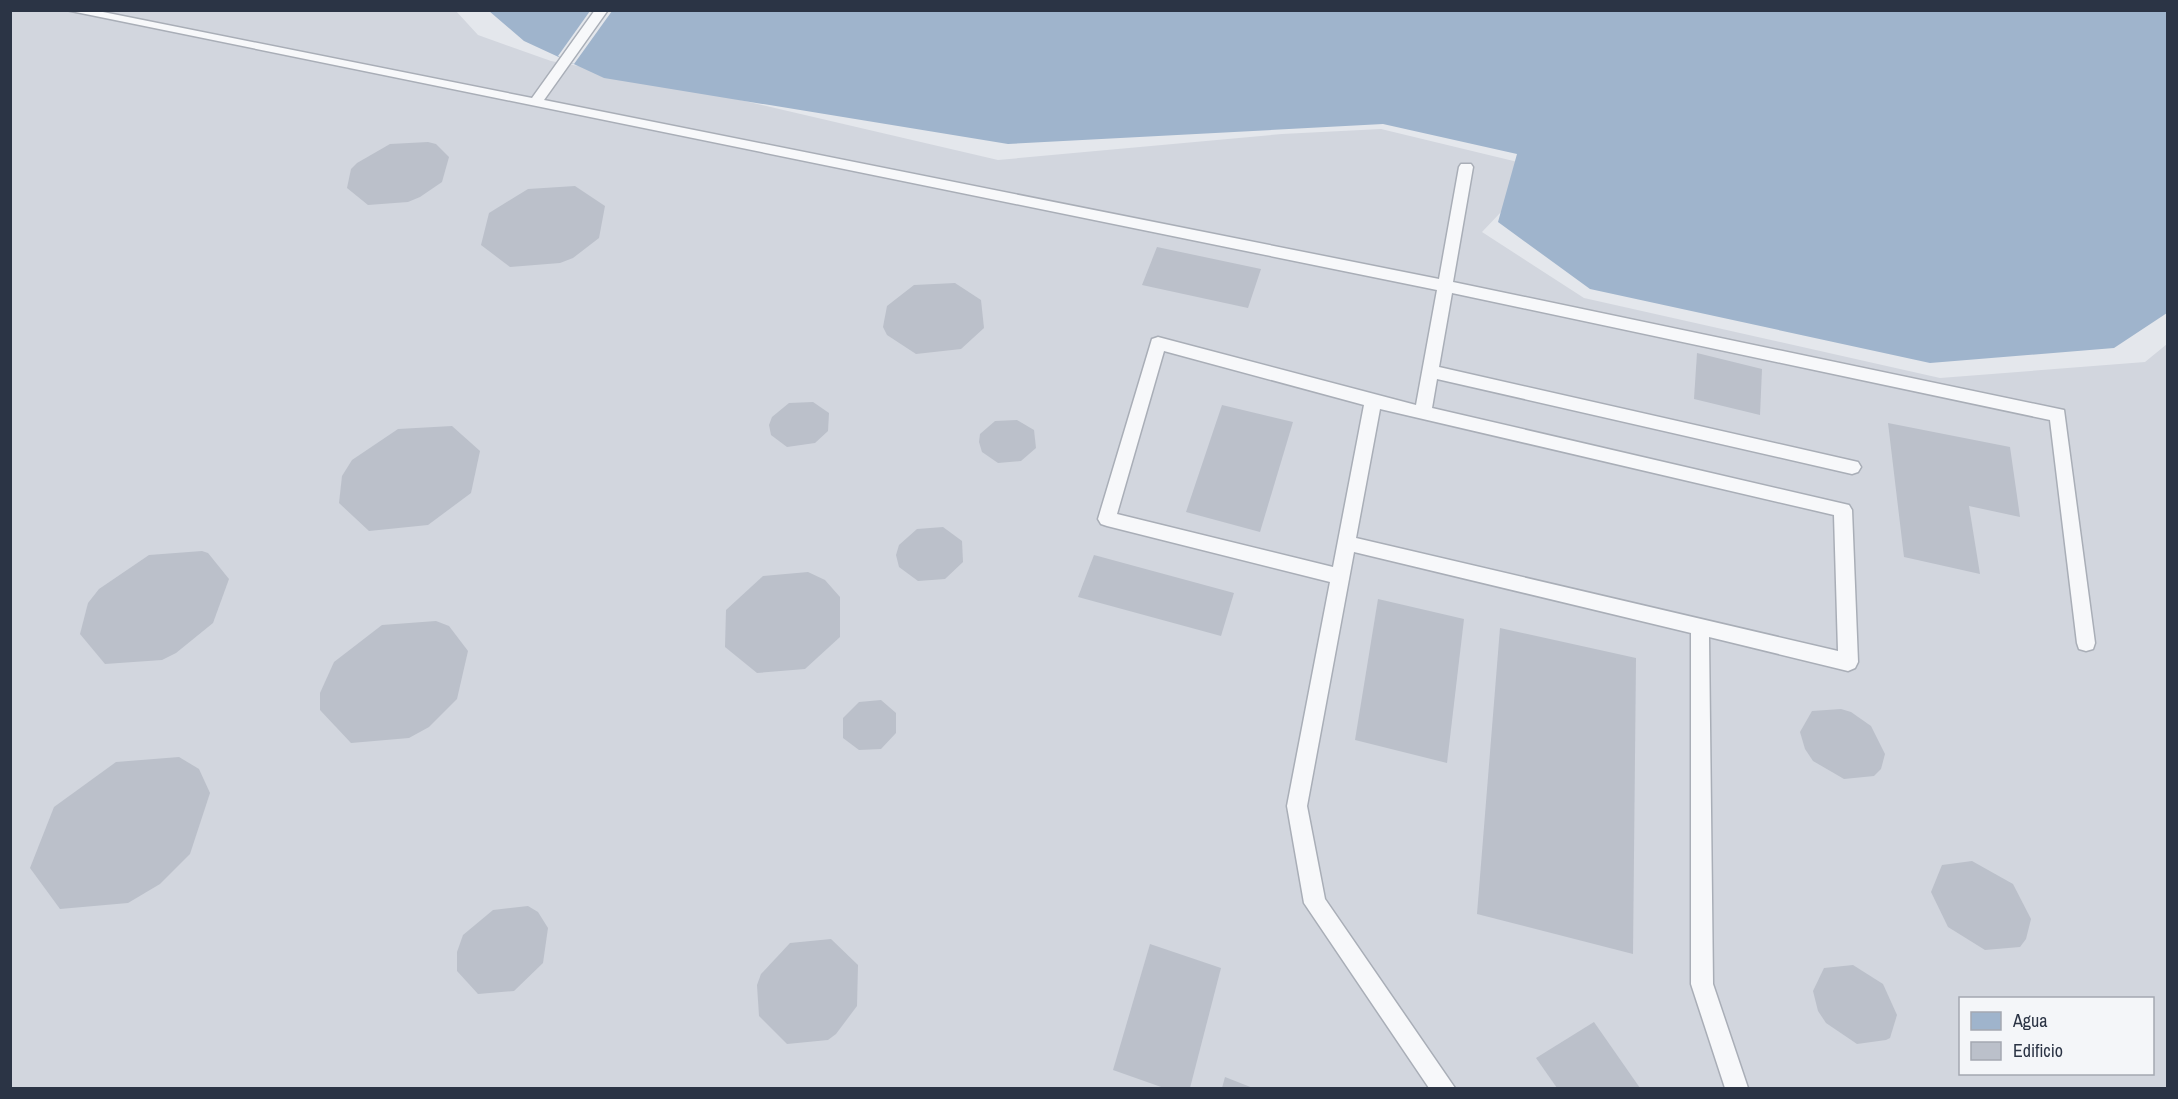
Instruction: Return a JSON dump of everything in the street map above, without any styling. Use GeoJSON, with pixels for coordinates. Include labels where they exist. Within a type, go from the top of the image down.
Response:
{"type":"FeatureCollection","features":[{"type":"Feature","properties":{"kind":"lane"},"geometry":{"type":"LineString","coordinates":[[72,10],[1445,286],[2058,415],[2086,643]]}},
{"type":"Feature","properties":{"kind":"lane"},"geometry":{"type":"LineString","coordinates":[[535,103],[602,10]]}},
{"type":"Feature","properties":{"kind":"lane"},"geometry":{"type":"LineString","coordinates":[[1423,412],[1466,167]]}},
{"type":"Feature","properties":{"kind":"lane"},"geometry":{"type":"LineString","coordinates":[[1340,577],[1107,519],[1158,343],[1373,400],[1843,510],[1848,662],[1346,543]]}},
{"type":"Feature","properties":{"kind":"lane"},"geometry":{"type":"LineString","coordinates":[[1430,370],[1852,466]]}},
{"type":"Feature","properties":{"kind":"lane"},"geometry":{"type":"LineString","coordinates":[[1373,400],[1297,806],[1315,903],[1443,1089]]}},
{"type":"Feature","properties":{"kind":"lane"},"geometry":{"type":"LineString","coordinates":[[1700,627],[1702,984],[1736,1089]]}},
{"type":"Feature","properties":{"kind":"shaded area"},"geometry":{"type":"Polygon","coordinates":[[[10,11],[456,11],[478,35],[551,61],[650,79],[998,160],[1282,134],[1381,129],[1543,168],[1482,232],[1584,298],[1940,378],[2145,362],[2167,344],[2167,1088],[11,1088],[10,11]]]}},
{"type":"Feature","properties":{"kind":"water"},"geometry":{"type":"Polygon","coordinates":[[[489,11],[2167,11],[2167,313],[2114,348],[1930,363],[1590,289],[1498,222],[1517,154],[1383,124],[1008,144],[604,78],[524,41],[489,11]]]}},
{"type":"Feature","properties":{"kind":"pier"},"geometry":{"type":"Polygon","coordinates":[[[590,11],[612,11],[574,64],[558,56],[590,11]]]}},
{"type":"Feature","properties":{"kind":"building"},"geometry":{"type":"Polygon","coordinates":[[[428,142],[436,144],[449,157],[442,182],[420,197],[408,202],[368,205],[347,188],[351,169],[357,163],[390,144],[428,142]]]}},
{"type":"Feature","properties":{"kind":"building"},"geometry":{"type":"Polygon","coordinates":[[[575,186],[605,206],[599,238],[573,258],[560,263],[510,267],[481,245],[489,213],[528,189],[575,186]]]}},
{"type":"Feature","properties":{"kind":"building"},"geometry":{"type":"Polygon","coordinates":[[[1157,247],[1261,269],[1248,308],[1142,285],[1157,247]]]}},
{"type":"Feature","properties":{"kind":"building"},"geometry":{"type":"Polygon","coordinates":[[[955,283],[981,300],[984,328],[961,349],[916,354],[887,335],[883,327],[887,306],[914,285],[955,283]]]}},
{"type":"Feature","properties":{"kind":"building"},"geometry":{"type":"Polygon","coordinates":[[[1697,353],[1762,369],[1760,415],[1694,399],[1697,353]]]}},
{"type":"Feature","properties":{"kind":"building"},"geometry":{"type":"Polygon","coordinates":[[[813,402],[829,413],[828,431],[815,443],[787,447],[771,435],[769,425],[772,417],[789,403],[813,402]]]}},
{"type":"Feature","properties":{"kind":"building"},"geometry":{"type":"Polygon","coordinates":[[[1222,405],[1293,422],[1260,532],[1186,512],[1222,405]]]}},
{"type":"Feature","properties":{"kind":"building"},"geometry":{"type":"Polygon","coordinates":[[[1017,420],[1034,430],[1036,448],[1021,461],[998,463],[982,452],[979,442],[980,434],[995,421],[1017,420]]]}},
{"type":"Feature","properties":{"kind":"building"},"geometry":{"type":"Polygon","coordinates":[[[1888,423],[2010,447],[2020,517],[1969,506],[1980,574],[1904,557],[1888,423]]]}},
{"type":"Feature","properties":{"kind":"building"},"geometry":{"type":"Polygon","coordinates":[[[452,426],[480,451],[471,493],[428,525],[369,531],[339,503],[342,476],[352,460],[398,429],[452,426]]]}},
{"type":"Feature","properties":{"kind":"building"},"geometry":{"type":"Polygon","coordinates":[[[943,527],[962,541],[963,562],[945,579],[918,581],[899,567],[896,555],[899,545],[917,529],[943,527]]]}},
{"type":"Feature","properties":{"kind":"building"},"geometry":{"type":"Polygon","coordinates":[[[202,551],[208,553],[229,579],[213,623],[176,653],[162,660],[105,664],[80,634],[88,603],[99,589],[149,555],[202,551]]]}},
{"type":"Feature","properties":{"kind":"building"},"geometry":{"type":"Polygon","coordinates":[[[1094,555],[1234,593],[1221,636],[1078,597],[1094,555]]]}},
{"type":"Feature","properties":{"kind":"building"},"geometry":{"type":"Polygon","coordinates":[[[808,572],[825,580],[840,597],[840,637],[805,669],[757,673],[725,647],[726,610],[763,576],[808,572]]]}},
{"type":"Feature","properties":{"kind":"building"},"geometry":{"type":"Polygon","coordinates":[[[1378,599],[1464,619],[1447,763],[1355,740],[1378,599]]]}},
{"type":"Feature","properties":{"kind":"building"},"geometry":{"type":"Polygon","coordinates":[[[436,621],[449,626],[468,651],[457,699],[429,727],[409,738],[351,743],[320,710],[320,693],[334,662],[382,625],[436,621]]]}},
{"type":"Feature","properties":{"kind":"building"},"geometry":{"type":"Polygon","coordinates":[[[1500,628],[1636,658],[1633,954],[1477,914],[1500,628]]]}},
{"type":"Feature","properties":{"kind":"building"},"geometry":{"type":"Polygon","coordinates":[[[881,700],[896,713],[896,733],[881,749],[859,750],[843,738],[843,718],[859,702],[881,700]]]}},
{"type":"Feature","properties":{"kind":"building"},"geometry":{"type":"Polygon","coordinates":[[[1841,709],[1851,712],[1871,726],[1885,754],[1881,769],[1874,776],[1844,779],[1813,761],[1805,749],[1800,732],[1812,711],[1841,709]]]}},
{"type":"Feature","properties":{"kind":"building"},"geometry":{"type":"Polygon","coordinates":[[[179,757],[199,769],[210,793],[190,854],[160,884],[128,903],[60,909],[30,868],[54,807],[116,762],[179,757]]]}},
{"type":"Feature","properties":{"kind":"building"},"geometry":{"type":"Polygon","coordinates":[[[1972,861],[2013,884],[2031,919],[2026,939],[2020,947],[1985,950],[1948,927],[1931,892],[1942,865],[1972,861]]]}},
{"type":"Feature","properties":{"kind":"building"},"geometry":{"type":"Polygon","coordinates":[[[528,906],[538,912],[548,928],[543,963],[514,991],[478,994],[457,971],[457,952],[463,935],[493,910],[528,906]]]}},
{"type":"Feature","properties":{"kind":"building"},"geometry":{"type":"Polygon","coordinates":[[[831,939],[858,965],[857,1006],[836,1034],[828,1040],[787,1044],[759,1016],[757,985],[761,974],[790,943],[831,939]]]}},
{"type":"Feature","properties":{"kind":"building"},"geometry":{"type":"Polygon","coordinates":[[[1150,944],[1221,968],[1190,1088],[1164,1088],[1113,1070],[1150,944]]]}},
{"type":"Feature","properties":{"kind":"building"},"geometry":{"type":"Polygon","coordinates":[[[1853,965],[1883,984],[1897,1015],[1890,1038],[1886,1040],[1857,1044],[1826,1023],[1818,1011],[1813,991],[1824,968],[1853,965]]]}},
{"type":"Feature","properties":{"kind":"building"},"geometry":{"type":"Polygon","coordinates":[[[1594,1022],[1640,1088],[1557,1088],[1536,1058],[1594,1022]]]}},
{"type":"Feature","properties":{"kind":"building"},"geometry":{"type":"Polygon","coordinates":[[[1225,1077],[1253,1088],[1222,1088],[1225,1077]]]}}]}
